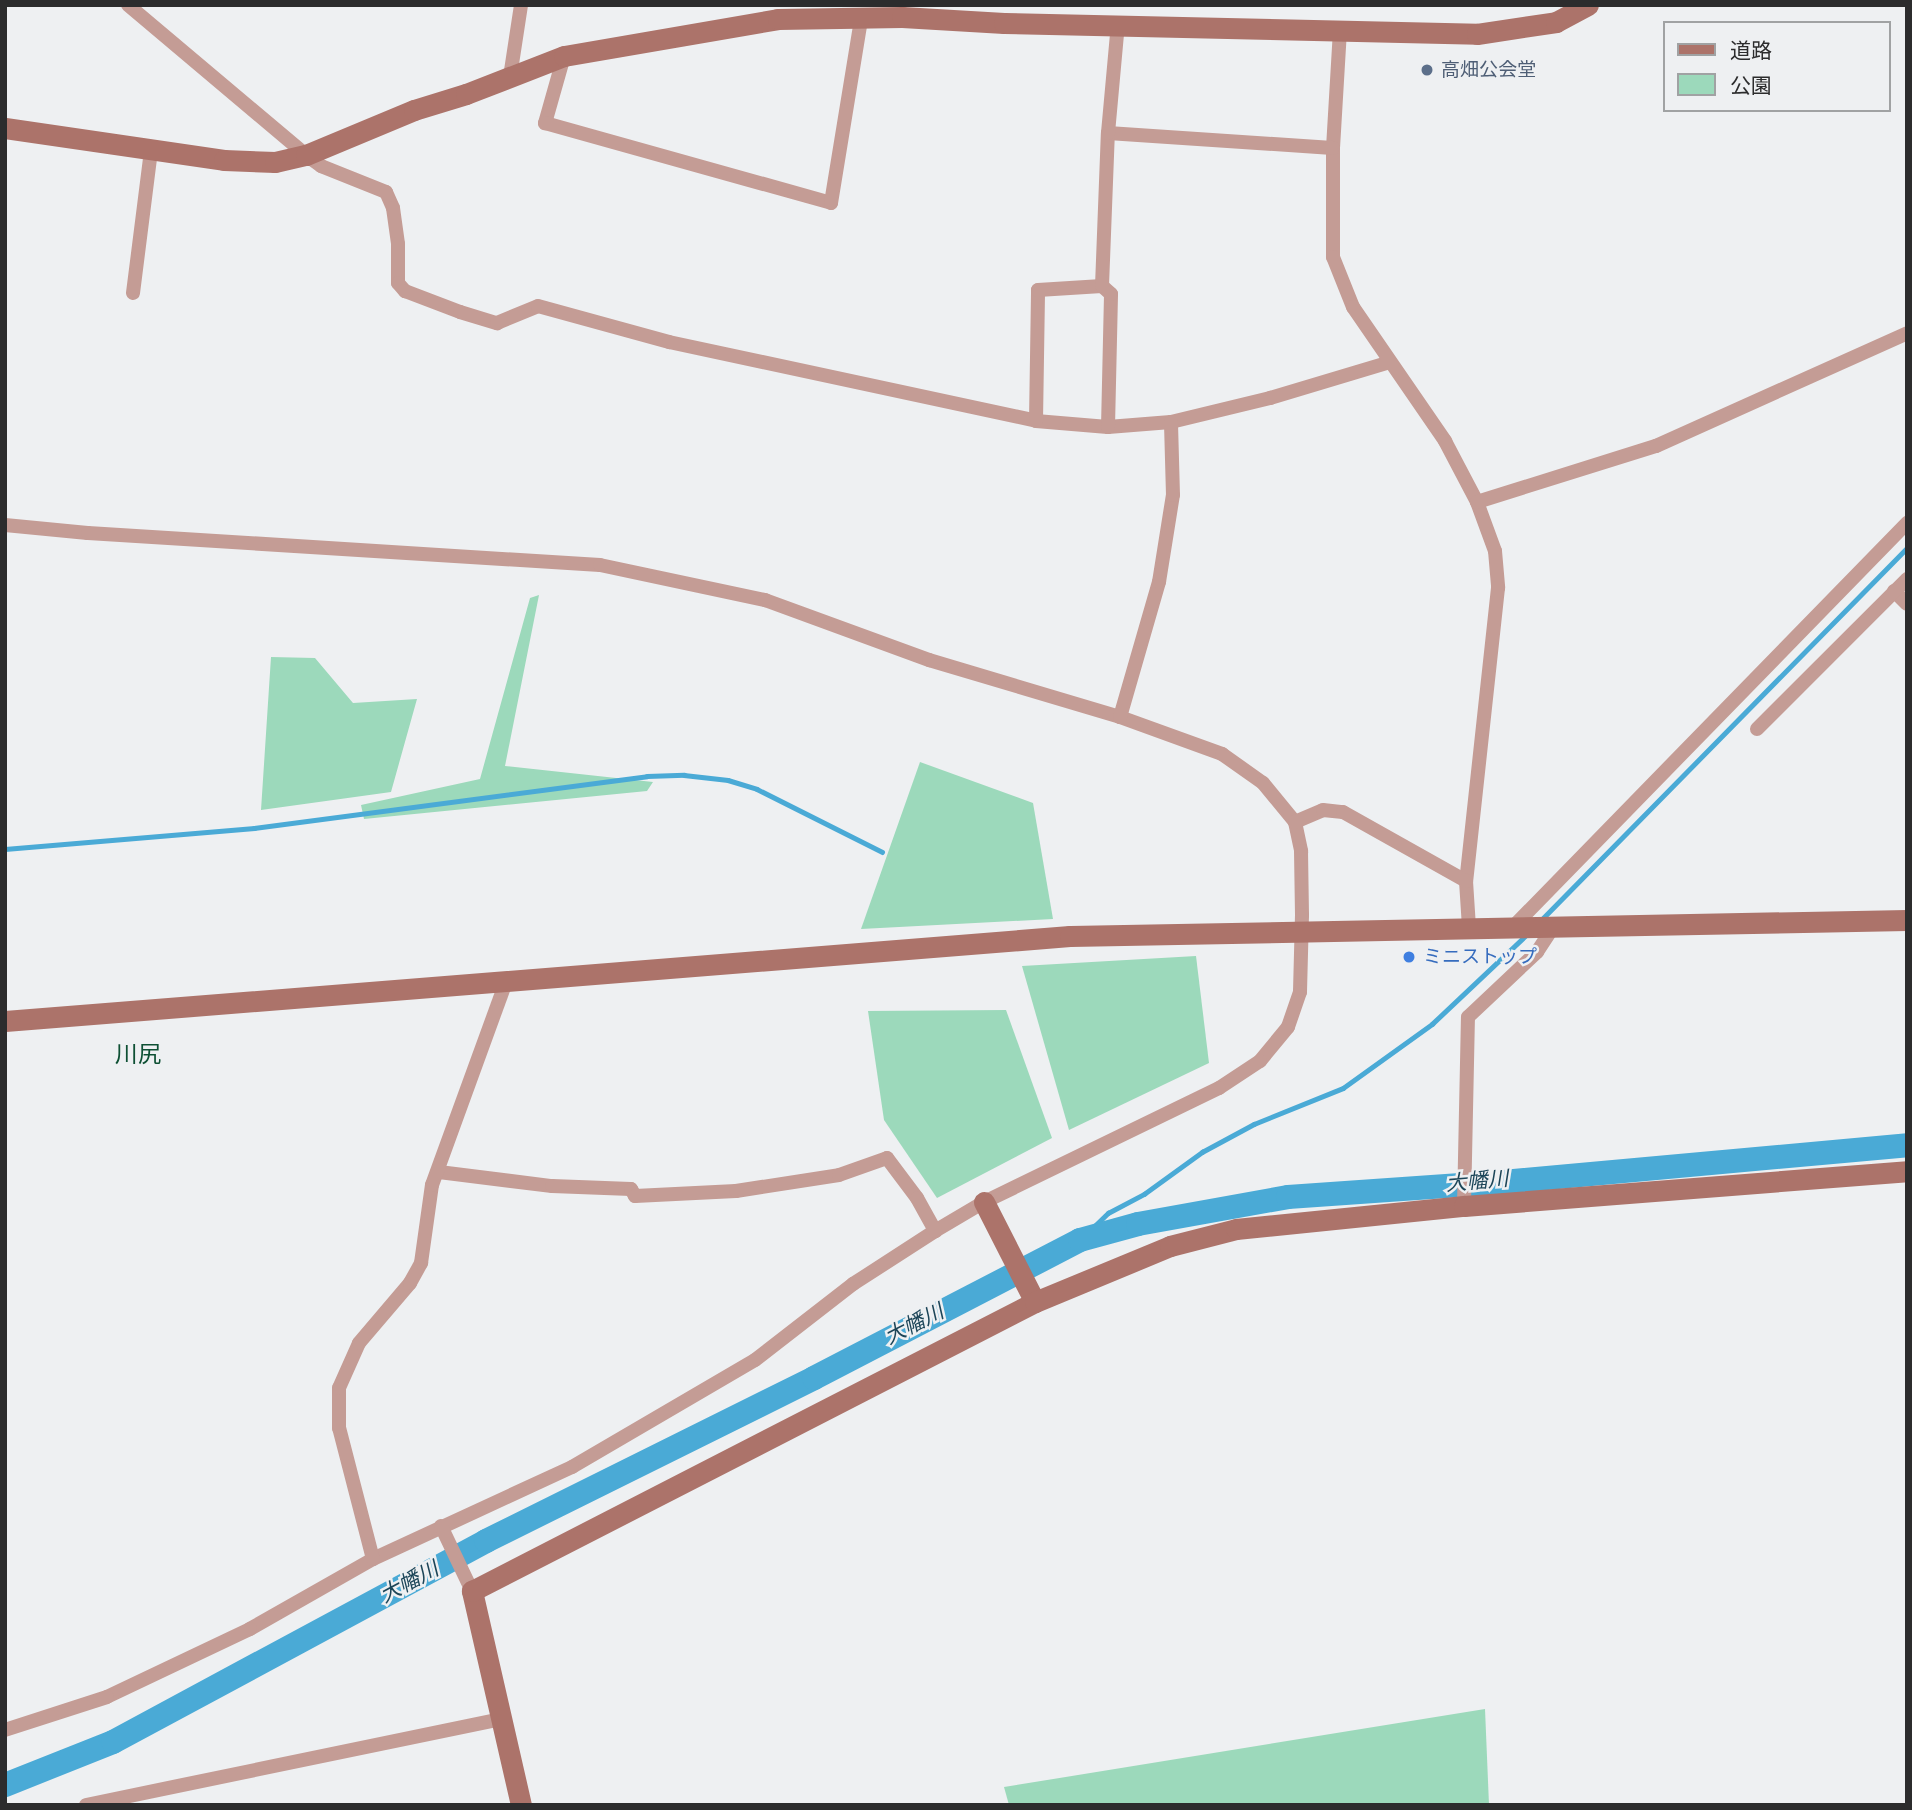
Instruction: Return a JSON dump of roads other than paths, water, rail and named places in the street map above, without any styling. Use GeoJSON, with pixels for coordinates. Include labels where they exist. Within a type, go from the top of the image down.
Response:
{"type":"FeatureCollection","features":[{"type":"Feature","properties":{"kind":"street"},"geometry":{"type":"LineString","coordinates":[[128,5],[321,166],[386,192],[393,208],[398,244],[398,283],[405,291],[497,323],[538,306],[669,342],[1036,421],[1108,427],[1171,422],[1270,398],[1390,362]]}},
{"type":"Feature","properties":{"kind":"street"},"geometry":{"type":"LineString","coordinates":[[510,77],[521,5]]}},
{"type":"Feature","properties":{"kind":"street"},"geometry":{"type":"LineString","coordinates":[[5,128],[224,160],[275,162],[306,155],[414,110],[564,56],[778,19],[902,17],[1503,32],[1556,22],[1588,5]]}},
{"type":"Feature","properties":{"kind":"street"},"geometry":{"type":"LineString","coordinates":[[564,56],[545,123],[831,203],[860,19]]}},
{"type":"Feature","properties":{"kind":"street"},"geometry":{"type":"LineString","coordinates":[[1108,427],[1111,295],[1102,286],[1108,134],[1118,24]]}},
{"type":"Feature","properties":{"kind":"street"},"geometry":{"type":"LineString","coordinates":[[1340,30],[1333,148],[1333,257],[1353,307],[1445,441],[1477,502],[1495,551],[1499,588],[1485,738],[1466,881],[1469,928]]}},
{"type":"Feature","properties":{"kind":"street"},"geometry":{"type":"LineString","coordinates":[[1108,134],[1333,148]]}},
{"type":"Feature","properties":{"kind":"street"},"geometry":{"type":"LineString","coordinates":[[133,293],[151,150]]}},
{"type":"Feature","properties":{"kind":"street"},"geometry":{"type":"LineString","coordinates":[[1036,421],[1038,290],[1102,286]]}},
{"type":"Feature","properties":{"kind":"street"},"geometry":{"type":"LineString","coordinates":[[1477,502],[1656,446],[1907,333]]}},
{"type":"Feature","properties":{"kind":"street"},"geometry":{"type":"LineString","coordinates":[[1121,717],[1159,582],[1173,495],[1171,422]]}},
{"type":"Feature","properties":{"kind":"street"},"geometry":{"type":"LineString","coordinates":[[1516,928],[1907,523]]}},
{"type":"Feature","properties":{"kind":"street"},"geometry":{"type":"LineString","coordinates":[[5,525],[88,533],[600,565],[765,600],[929,660],[1121,717],[1222,754],[1263,783],[1295,822],[1301,851],[1300,992],[1288,1027],[1260,1061],[1219,1088],[984,1202],[853,1284],[755,1360],[572,1467],[443,1533],[373,1559],[250,1629],[107,1697],[5,1730]]}},
{"type":"Feature","properties":{"kind":"street"},"geometry":{"type":"LineString","coordinates":[[1756,729],[1907,579]]}},
{"type":"Feature","properties":{"kind":"street"},"geometry":{"type":"LineString","coordinates":[[1894,591],[1907,604]]}},
{"type":"Feature","properties":{"kind":"street"},"geometry":{"type":"LineString","coordinates":[[1295,822],[1324,810],[1343,812],[1466,881]]}},
{"type":"Feature","properties":{"kind":"street"},"geometry":{"type":"LineString","coordinates":[[5,1021],[1070,936],[1469,928],[1548,929],[1907,920]]}},
{"type":"Feature","properties":{"kind":"street"},"geometry":{"type":"LineString","coordinates":[[1464,1206],[1468,1017],[1537,951],[1548,929]]}},
{"type":"Feature","properties":{"kind":"street"},"geometry":{"type":"LineString","coordinates":[[373,1559],[339,1428],[339,1388],[359,1343],[411,1283],[421,1263],[432,1185],[439,1172],[507,979]]}},
{"type":"Feature","properties":{"kind":"street"},"geometry":{"type":"LineString","coordinates":[[439,1172],[552,1186],[631,1188],[635,1196],[736,1191],[839,1175],[887,1158],[917,1198],[935,1231]]}},
{"type":"Feature","properties":{"kind":"street"},"geometry":{"type":"LineString","coordinates":[[472,1591],[1035,1302],[1170,1246],[1236,1229],[1464,1206],[1907,1171]]}},
{"type":"Feature","properties":{"kind":"street"},"geometry":{"type":"LineString","coordinates":[[984,1202],[1035,1302]]}},
{"type":"Feature","properties":{"kind":"street"},"geometry":{"type":"LineString","coordinates":[[443,1533],[472,1591],[521,1805]]}},
{"type":"Feature","properties":{"kind":"street"},"geometry":{"type":"LineString","coordinates":[[86,1805],[112,1802],[503,1719]]}},
{"type":"Feature","properties":{"kind":"waterway"},"geometry":{"type":"LineString","coordinates":[[1542,919],[1907,548]]}},
{"type":"Feature","properties":{"kind":"waterway"},"geometry":{"type":"LineString","coordinates":[[5,849],[254,828],[647,776],[684,775],[728,780],[757,789],[882,852]]}},
{"type":"Feature","properties":{"kind":"waterway"},"geometry":{"type":"LineString","coordinates":[[1080,1240],[1108,1213],[1144,1194],[1202,1152],[1254,1124],[1343,1088],[1432,1024],[1526,935]]}},
{"type":"Feature","properties":{"kind":"waterway","name":"大幡川"},"geometry":{"type":"LineString","coordinates":[[5,1785],[113,1742],[486,1541],[814,1378],[1080,1240],[1138,1224],[1288,1197],[1503,1182],[1907,1145]]}},
{"type":"Feature","properties":{"kind":"place","name":"高畑公会堂"},"geometry":{"type":"Point","coordinates":[1427,70]}},
{"type":"Feature","properties":{"kind":"place","name":"ミニストップ"},"geometry":{"type":"Point","coordinates":[1409,957]}},
{"type":"Feature","properties":{"kind":"district","name":"川尻"},"geometry":{"type":"Point","coordinates":[138,1054]}}]}
